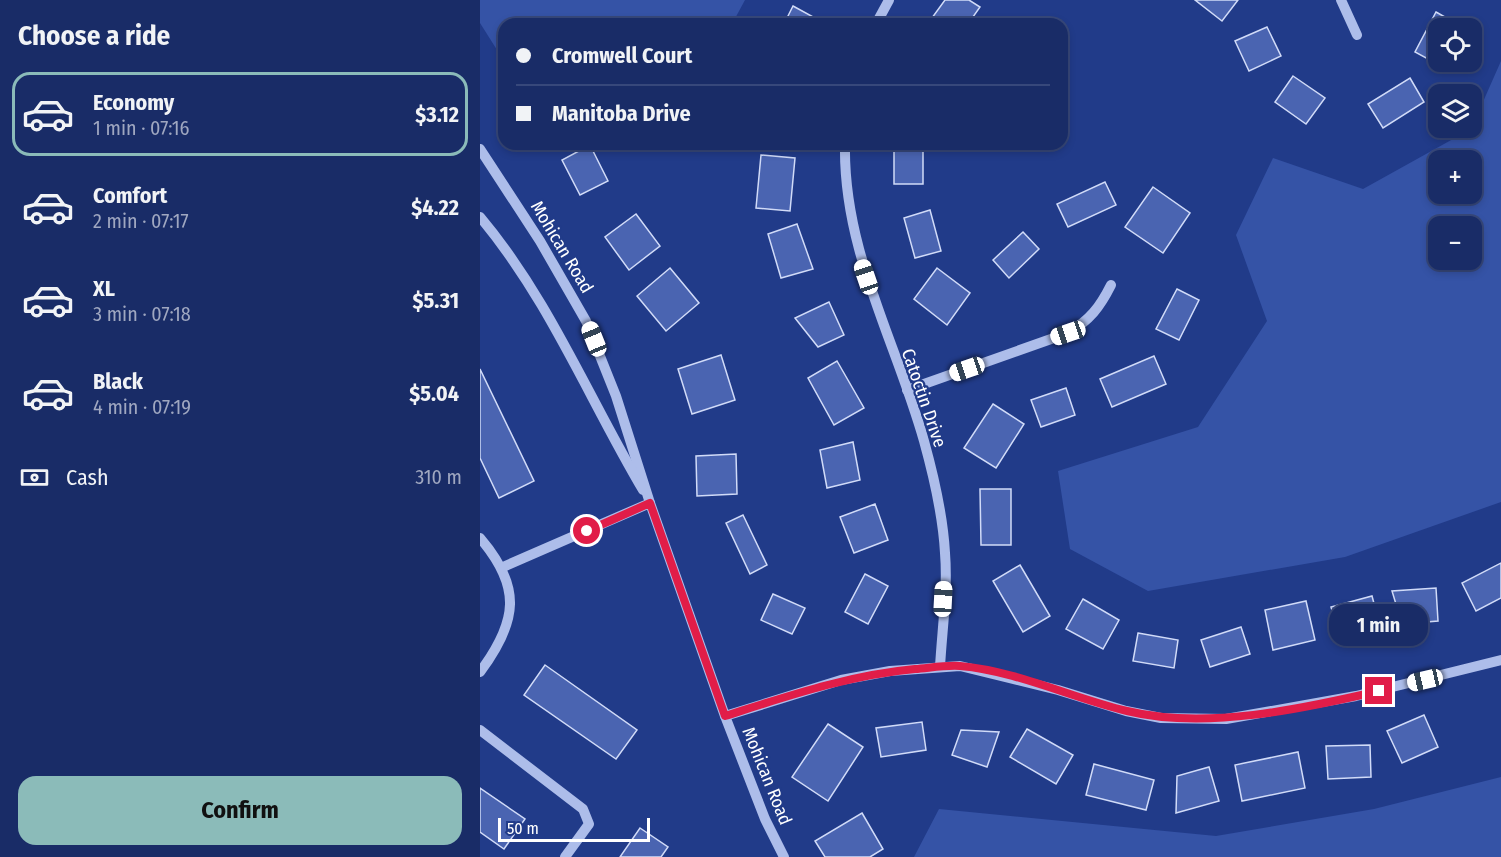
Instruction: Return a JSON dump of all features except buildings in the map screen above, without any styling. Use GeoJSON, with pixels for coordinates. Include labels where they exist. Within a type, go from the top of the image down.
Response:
{"type":"FeatureCollection","features":[{"type":"Feature","properties":{"kind":"street"},"geometry":{"type":"LineString","coordinates":[[879,18],[889,0]]}},
{"type":"Feature","properties":{"kind":"street"},"geometry":{"type":"LineString","coordinates":[[1341,0],[1357,34]]}},
{"type":"Feature","properties":{"kind":"street","name":"Mohican Road"},"geometry":{"type":"LineString","coordinates":[[480,150],[540,241],[586,321],[616,396],[650,503],[725,716],[765,819],[784,857]]}},
{"type":"Feature","properties":{"kind":"street","name":"Catoctin Drive"},"geometry":{"type":"LineString","coordinates":[[844,150],[844,174],[850,220],[860,257],[924,441],[937,497],[945,554],[940,667]]}},
{"type":"Feature","properties":{"kind":"street","name":"Mohican Road"},"geometry":{"type":"LineString","coordinates":[[480,217],[525,278],[560,335],[612,439],[650,503]]}},
{"type":"Feature","properties":{"kind":"street"},"geometry":{"type":"LineString","coordinates":[[907,390],[1068,333],[1085,323],[1098,309],[1111,285]]}},
{"type":"Feature","properties":{"kind":"street"},"geometry":{"type":"LineString","coordinates":[[503,567],[650,503]]}},
{"type":"Feature","properties":{"kind":"street"},"geometry":{"type":"LineString","coordinates":[[480,538],[503,567],[511,599],[509,614],[494,653],[480,672]]}},
{"type":"Feature","properties":{"kind":"street"},"geometry":{"type":"LineString","coordinates":[[725,716],[841,680],[890,671],[960,666],[1058,690],[1126,711],[1190,720],[1226,719],[1356,696],[1501,660]]}},
{"type":"Feature","properties":{"kind":"street"},"geometry":{"type":"LineString","coordinates":[[480,730],[583,809],[589,824],[566,857]]}},
{"type":"Feature","properties":{"kind":"shaded area"},"geometry":{"type":"Polygon","coordinates":[[[480,0],[745,0],[735,18],[498,18],[498,52],[480,23],[480,0]]]}},
{"type":"Feature","properties":{"kind":"shaded area"},"geometry":{"type":"Polygon","coordinates":[[[1501,61],[1501,502],[1345,557],[1148,591],[1070,549],[1058,471],[1198,427],[1267,321],[1236,235],[1273,158],[1363,189],[1428,153],[1428,204],[1482,204],[1482,150],[1433,150],[1455,138],[1482,138],[1482,104],[1501,61]]]}},
{"type":"Feature","properties":{"kind":"shaded area"},"geometry":{"type":"Polygon","coordinates":[[[1501,777],[1501,857],[914,857],[939,809],[1216,836],[1374,809],[1501,777]]]}},
{"type":"Feature","properties":{"kind":"route"},"geometry":{"type":"LineString","coordinates":[[587,531],[650,503],[725,716],[841,680],[890,671],[960,666],[1058,690],[1126,711],[1161,718],[1190,720],[1226,719],[1379,691]]}}]}
